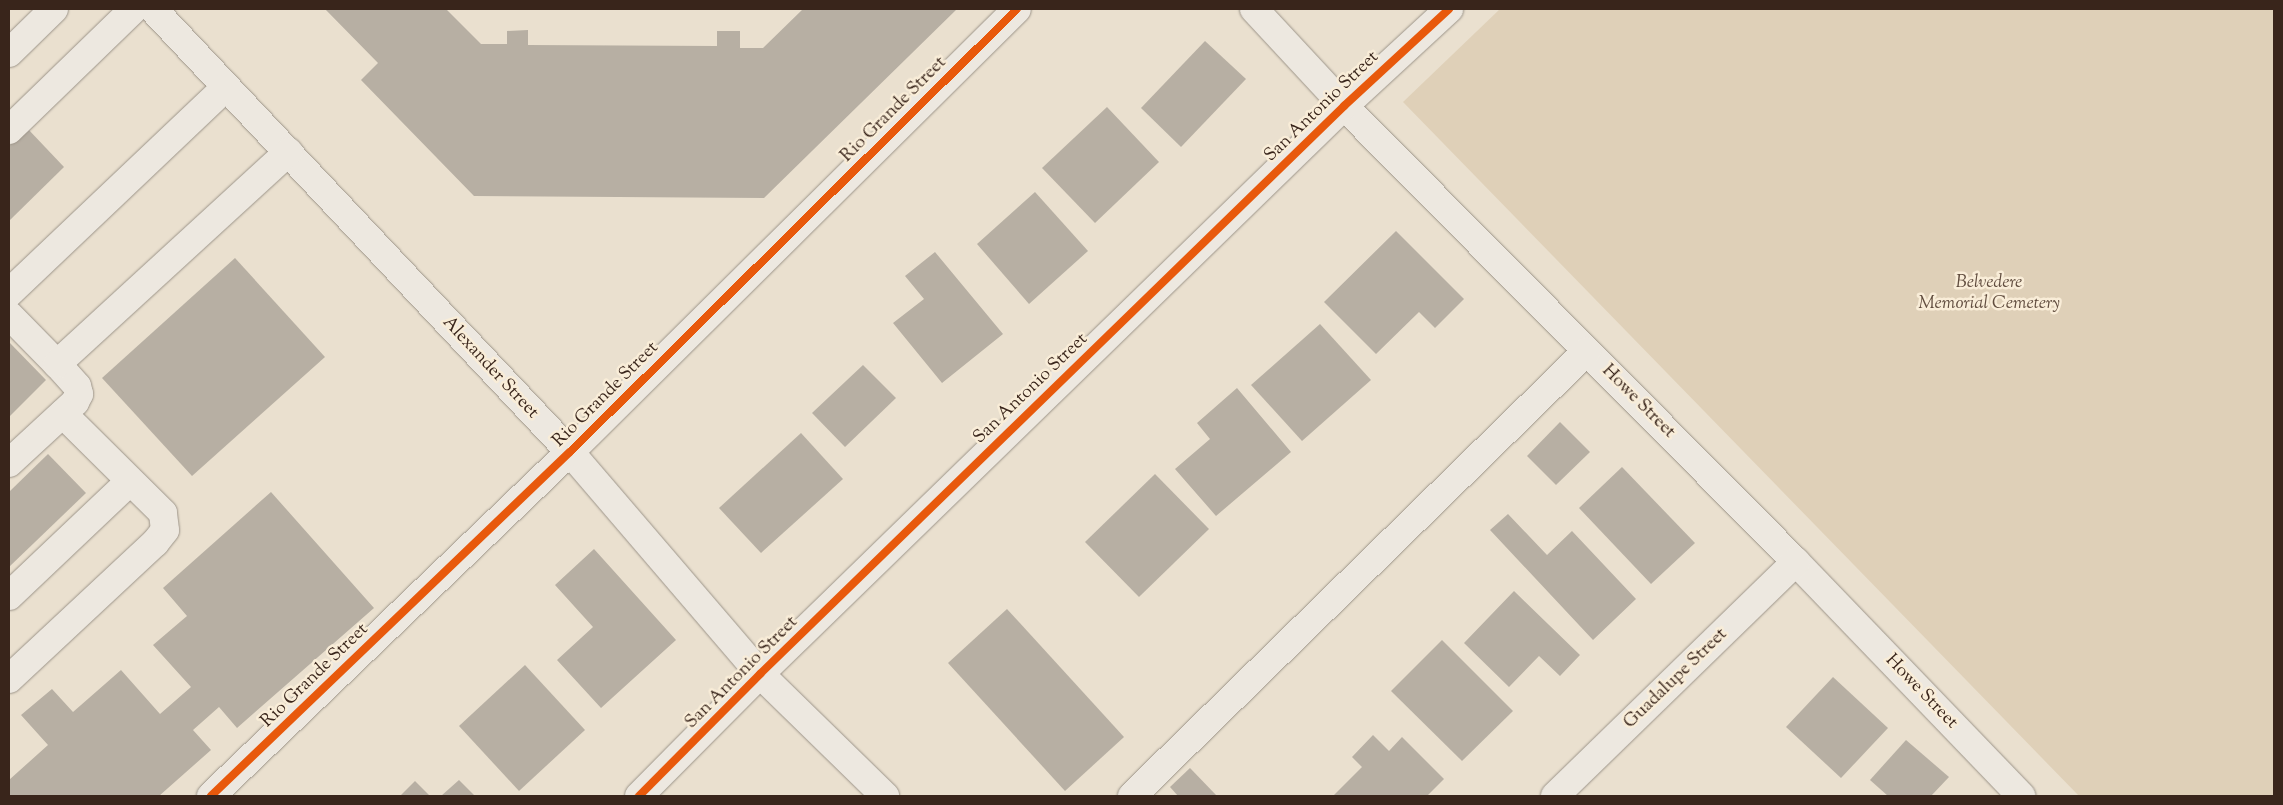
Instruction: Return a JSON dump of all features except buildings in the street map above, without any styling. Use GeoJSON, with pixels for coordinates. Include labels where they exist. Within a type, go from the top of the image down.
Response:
{"type":"FeatureCollection","features":[{"type":"Feature","properties":{"kind":"street"},"geometry":{"type":"LineString","coordinates":[[9,53],[54,9]]}},
{"type":"Feature","properties":{"kind":"street"},"geometry":{"type":"LineString","coordinates":[[9,130],[134,9]]}},
{"type":"Feature","properties":{"kind":"street","name":"Alexander Street"},"geometry":{"type":"LineString","coordinates":[[153,9],[570,452],[760,674],[885,796]]}},
{"type":"Feature","properties":{"kind":"street","name":"Rio Grande Street"},"geometry":{"type":"LineString","coordinates":[[211,796],[570,452],[1017,9]]}},
{"type":"Feature","properties":{"kind":"street","name":"Howe Street"},"geometry":{"type":"LineString","coordinates":[[1254,9],[1344,106],[1796,562],[2021,796]]}},
{"type":"Feature","properties":{"kind":"street","name":"San Antonio Street"},"geometry":{"type":"LineString","coordinates":[[639,796],[760,674],[1344,106],[1449,9]]}},
{"type":"Feature","properties":{"kind":"street"},"geometry":{"type":"LineString","coordinates":[[9,293],[226,87]]}},
{"type":"Feature","properties":{"kind":"street"},"geometry":{"type":"LineString","coordinates":[[57,364],[288,152]]}},
{"type":"Feature","properties":{"kind":"street"},"geometry":{"type":"LineString","coordinates":[[9,315],[77,386],[80,394],[75,402],[9,463]]}},
{"type":"Feature","properties":{"kind":"street"},"geometry":{"type":"LineString","coordinates":[[1132,796],[1586,351]]}},
{"type":"Feature","properties":{"kind":"street"},"geometry":{"type":"LineString","coordinates":[[9,679],[155,543],[166,530],[163,513],[129,482],[62,414]]}},
{"type":"Feature","properties":{"kind":"street"},"geometry":{"type":"LineString","coordinates":[[9,596],[129,482]]}},
{"type":"Feature","properties":{"kind":"street","name":"Guadalupe Street"},"geometry":{"type":"LineString","coordinates":[[1555,796],[1796,562]]}},
{"type":"Feature","properties":{"kind":"green space","name":"Belvedere Memorial Cemetery"},"geometry":{"type":"Polygon","coordinates":[[[1500,9],[2274,9],[2274,796],[2079,796],[1403,102],[1500,9]]]}},
{"type":"Feature","properties":{"kind":"cycle path"},"geometry":{"type":"LineString","coordinates":[[211,796],[570,452],[1017,9]]}},
{"type":"Feature","properties":{"kind":"cycle path"},"geometry":{"type":"LineString","coordinates":[[639,796],[760,674],[1344,106],[1449,9]]}}]}
